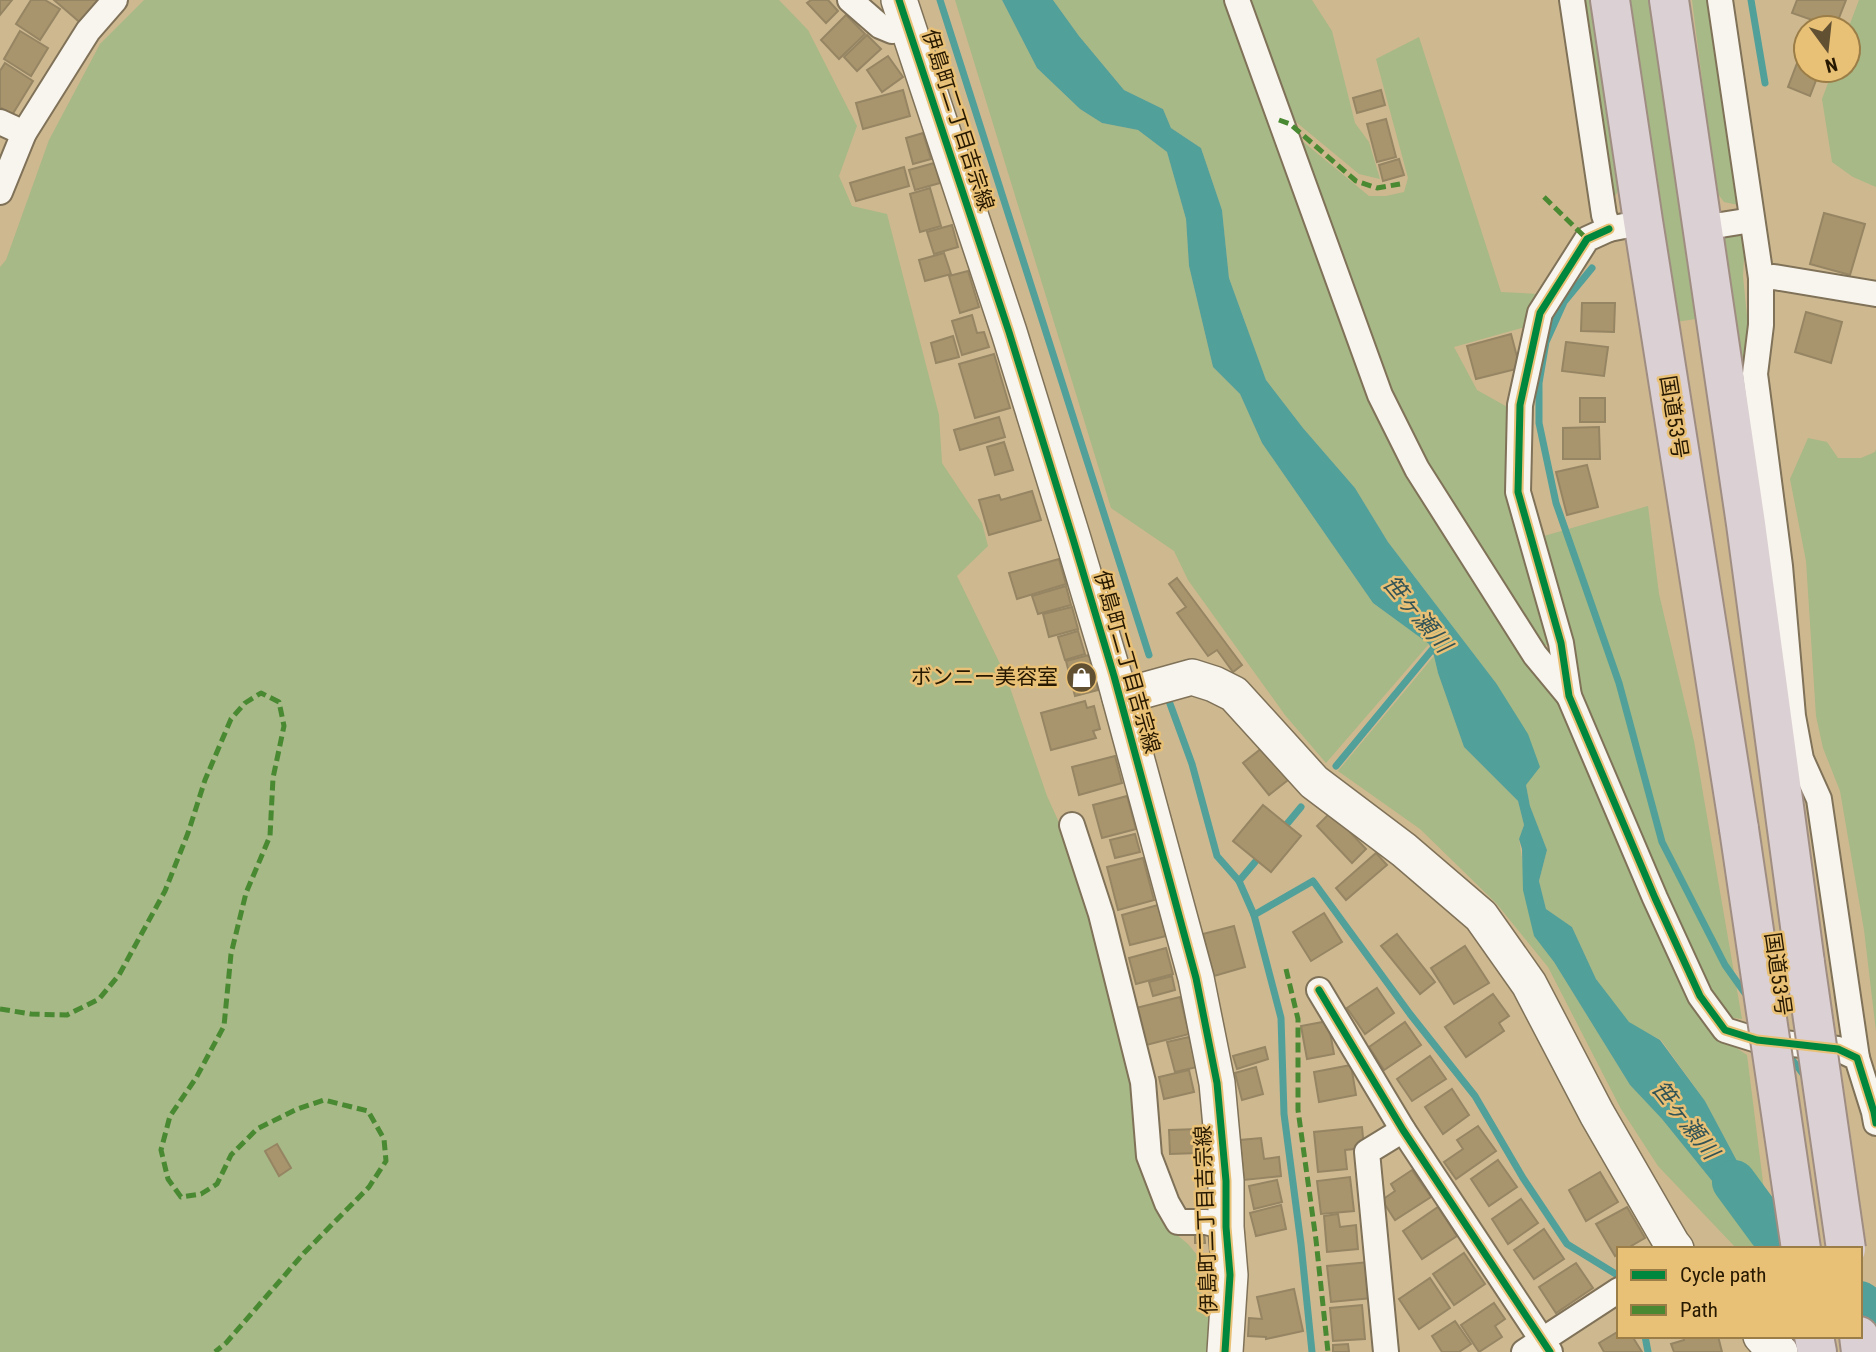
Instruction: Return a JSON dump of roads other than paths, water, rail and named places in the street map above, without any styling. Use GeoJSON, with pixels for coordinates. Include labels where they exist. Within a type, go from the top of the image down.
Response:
{"type":"FeatureCollection","features":[{"type":"Feature","properties":{"kind":"highway","name":"国道53号"},"geometry":{"type":"LineString","coordinates":[[1610,0],[1626,225],[1739,829],[1801,1247]]}},
{"type":"Feature","properties":{"kind":"highway","name":"国道53号"},"geometry":{"type":"LineString","coordinates":[[1669,0],[1746,524],[1846,1247]]}},
{"type":"Feature","properties":{"kind":"street"},"geometry":{"type":"LineString","coordinates":[[0,192],[24,132],[88,31],[114,0]]}},
{"type":"Feature","properties":{"kind":"street"},"geometry":{"type":"LineString","coordinates":[[850,0],[880,26],[892,31],[903,13]]}},
{"type":"Feature","properties":{"kind":"street"},"geometry":{"type":"LineString","coordinates":[[1237,0],[1380,396],[1416,469],[1535,655],[1569,696]]}},
{"type":"Feature","properties":{"kind":"street"},"geometry":{"type":"LineString","coordinates":[[1572,0],[1604,215],[1626,225]]}},
{"type":"Feature","properties":{"kind":"street"},"geometry":{"type":"LineString","coordinates":[[1720,0],[1761,278],[1761,325],[1755,374],[1780,566],[1793,716],[1801,760],[1819,799],[1857,1058],[1876,1123]]}},
{"type":"Feature","properties":{"kind":"street","name":"伊島町二丁目吉宗線"},"geometry":{"type":"LineString","coordinates":[[903,13],[1009,332],[1120,696],[1196,978],[1214,1070],[1226,1181],[1230,1275],[1225,1352]]}},
{"type":"Feature","properties":{"kind":"street"},"geometry":{"type":"LineString","coordinates":[[0,122],[24,132]]}},
{"type":"Feature","properties":{"kind":"street"},"geometry":{"type":"LineString","coordinates":[[1702,228],[1752,220]]}},
{"type":"Feature","properties":{"kind":"street"},"geometry":{"type":"LineString","coordinates":[[1626,225],[1587,239],[1540,313],[1520,405],[1517,492],[1561,643],[1569,696],[1654,898],[1700,996],[1725,1030],[1756,1040],[1838,1049],[1857,1058]]}},
{"type":"Feature","properties":{"kind":"street"},"geometry":{"type":"LineString","coordinates":[[1761,278],[1774,277],[1876,294]]}},
{"type":"Feature","properties":{"kind":"street"},"geometry":{"type":"LineString","coordinates":[[1120,696],[1192,677],[1234,694],[1314,782],[1404,850],[1481,916],[1529,984],[1597,1114],[1672,1247]]}},
{"type":"Feature","properties":{"kind":"street"},"geometry":{"type":"LineString","coordinates":[[1072,825],[1104,927],[1143,1082],[1149,1156],[1167,1203],[1178,1222],[1206,1222],[1227,1227]]}},
{"type":"Feature","properties":{"kind":"street"},"geometry":{"type":"LineString","coordinates":[[1319,990],[1538,1348],[1617,1292]]}},
{"type":"Feature","properties":{"kind":"street"},"geometry":{"type":"LineString","coordinates":[[1386,1352],[1367,1152],[1403,1130]]}},
{"type":"Feature","properties":{"kind":"water"},"geometry":{"type":"Polygon","coordinates":[[[1002,0],[1053,0],[1124,90],[1163,109],[1171,128],[1201,148],[1222,210],[1229,278],[1266,380],[1355,488],[1388,542],[1496,683],[1528,734],[1540,767],[1526,785],[1530,806],[1547,850],[1539,881],[1546,909],[1572,927],[1596,979],[1629,1022],[1660,1040],[1705,1101],[1737,1161],[1765,1198],[1774,1247],[1763,1247],[1757,1241],[1662,1119],[1630,1085],[1554,962],[1534,936],[1523,890],[1522,849],[1519,839],[1524,825],[1518,801],[1464,747],[1429,644],[1373,603],[1262,443],[1240,394],[1213,367],[1189,266],[1186,219],[1167,152],[1138,130],[1102,123],[1080,109],[1037,68],[1002,0]]]}},
{"type":"Feature","properties":{"kind":"waterway"},"geometry":{"type":"LineString","coordinates":[[940,0],[1149,655]]}},
{"type":"Feature","properties":{"kind":"waterway"},"geometry":{"type":"LineString","coordinates":[[1751,0],[1765,83]]}},
{"type":"Feature","properties":{"kind":"waterway"},"geometry":{"type":"LineString","coordinates":[[1592,268],[1564,302],[1546,342],[1539,383],[1539,423],[1556,503],[1619,683],[1662,842],[1725,965],[1747,996]]}},
{"type":"Feature","properties":{"kind":"waterway"},"geometry":{"type":"LineString","coordinates":[[1336,766],[1436,645]]}},
{"type":"Feature","properties":{"kind":"waterway"},"geometry":{"type":"LineString","coordinates":[[1169,701],[1192,764],[1217,856],[1239,881],[1254,915],[1281,1018],[1284,1114],[1312,1352]]}},
{"type":"Feature","properties":{"kind":"waterway"},"geometry":{"type":"LineString","coordinates":[[1282,830],[1301,807]]}},
{"type":"Feature","properties":{"kind":"waterway"},"geometry":{"type":"LineString","coordinates":[[1239,881],[1261,855]]}},
{"type":"Feature","properties":{"kind":"waterway"},"geometry":{"type":"LineString","coordinates":[[1254,915],[1313,881],[1410,1014],[1475,1096],[1523,1178],[1567,1244],[1617,1275]]}},
{"type":"Feature","properties":{"kind":"waterway"},"geometry":{"type":"LineString","coordinates":[[1788,1054],[1806,1078]]}},
{"type":"Feature","properties":{"kind":"waterway","name":"笹ヶ瀬川"},"geometry":{"type":"LineString","coordinates":[[1734,1182],[1770,1231],[1790,1247]]}},
{"type":"Feature","properties":{"kind":"waterway","name":"笹ヶ瀬川"},"geometry":{"type":"LineString","coordinates":[[1862,1304],[1876,1315]]}},
{"type":"Feature","properties":{"kind":"waterway"},"geometry":{"type":"LineString","coordinates":[[1645,1338],[1648,1352]]}},
{"type":"Feature","properties":{"kind":"place","name":"ボンニー美容室"},"geometry":{"type":"Point","coordinates":[1081,677]}}]}
